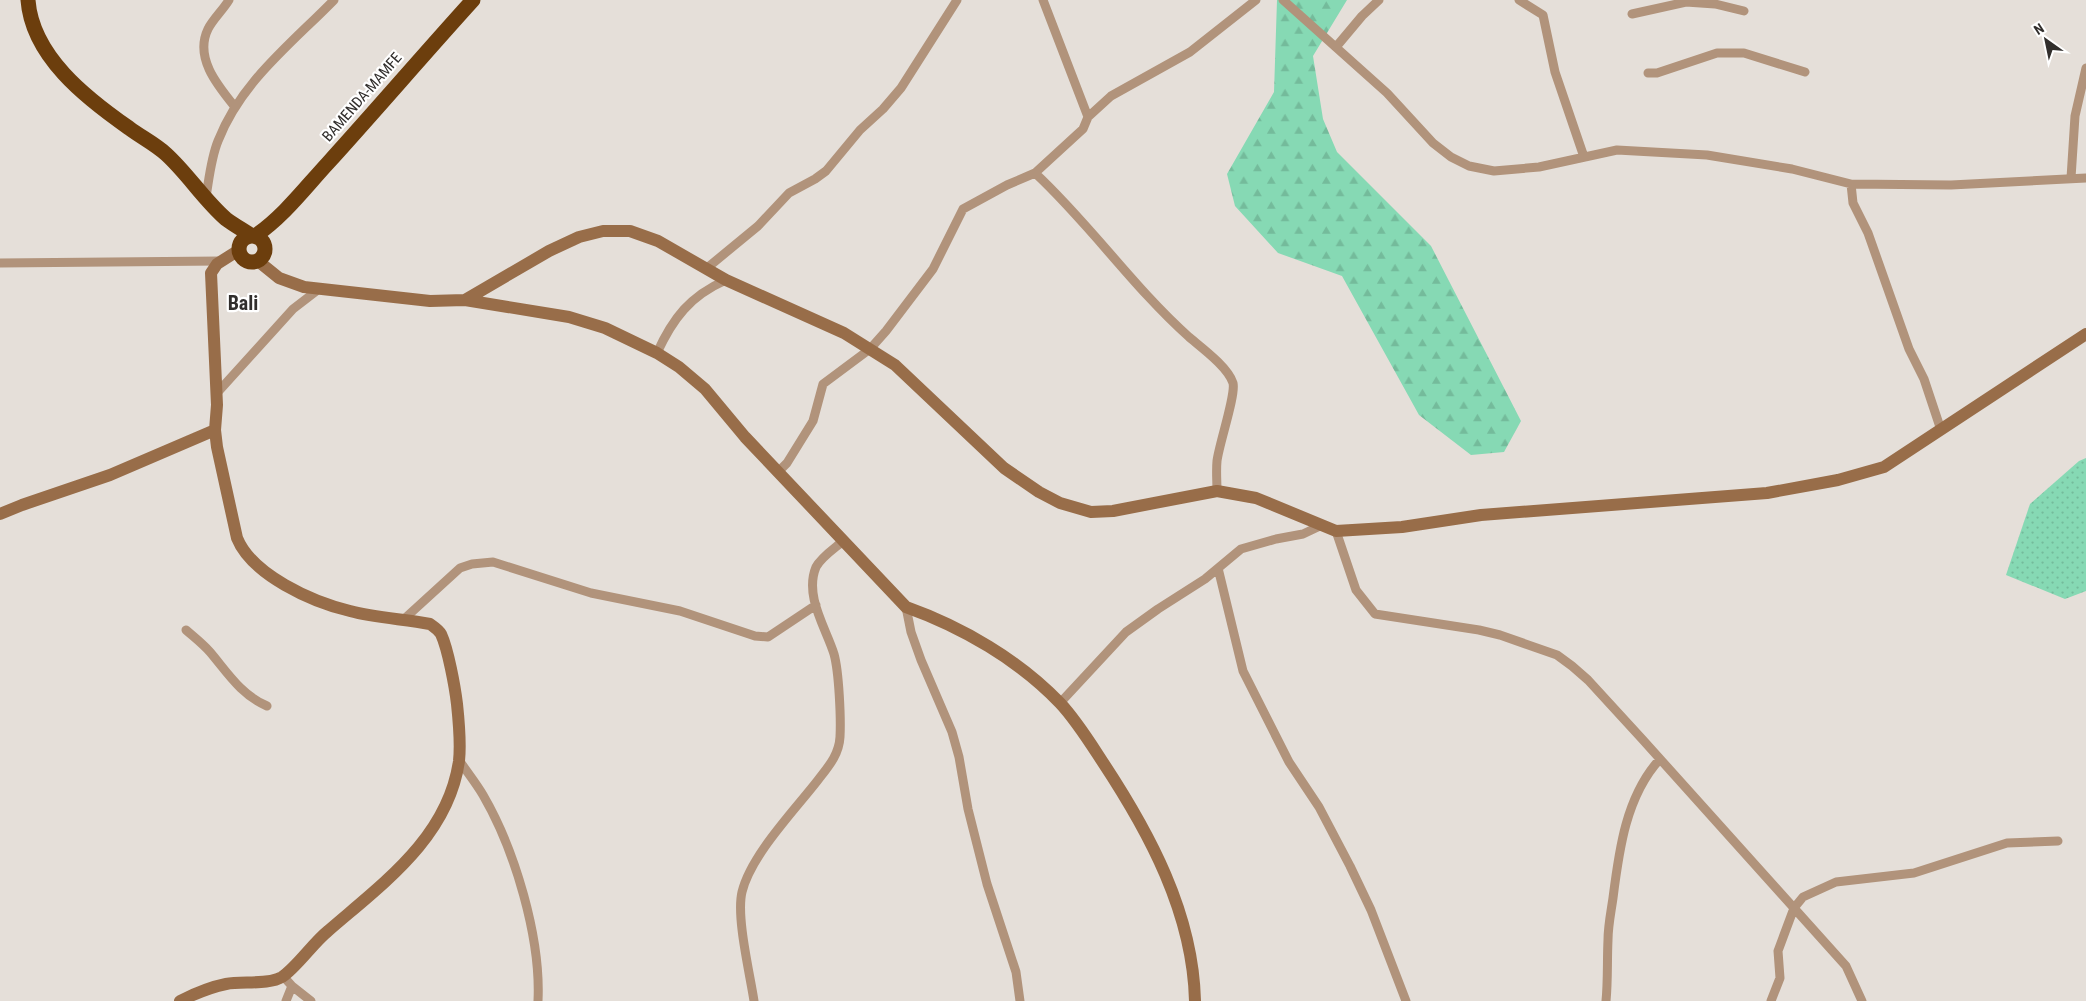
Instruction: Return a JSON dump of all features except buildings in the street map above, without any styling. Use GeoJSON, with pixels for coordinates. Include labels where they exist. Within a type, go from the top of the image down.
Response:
{"type":"FeatureCollection","features":[{"type":"Feature","properties":{"kind":"highway"},"geometry":{"type":"LineString","coordinates":[[28,0],[32,22],[40,41],[46,54],[57,68],[127,127],[166,154],[227,220],[257,239]]}},
{"type":"Feature","properties":{"kind":"highway","name":"BAMENDA-MAMFE"},"geometry":{"type":"LineString","coordinates":[[240,248],[242,240],[257,239],[279,218],[473,0]]}},
{"type":"Feature","properties":{"kind":"highway"},"geometry":{"type":"LineString","coordinates":[[227,220],[240,248],[241,255],[248,261],[258,261]]}},
{"type":"Feature","properties":{"kind":"highway","name":"BAMENDA-MAMFE"},"geometry":{"type":"LineString","coordinates":[[257,239],[265,252],[258,261]]}},
{"type":"Feature","properties":{"kind":"street"},"geometry":{"type":"LineString","coordinates":[[229,0],[209,28],[204,52],[212,77],[235,107]]}},
{"type":"Feature","properties":{"kind":"street"},"geometry":{"type":"LineString","coordinates":[[206,197],[217,142],[235,107],[268,65],[334,0]]}},
{"type":"Feature","properties":{"kind":"street"},"geometry":{"type":"LineString","coordinates":[[707,268],[758,226],[790,193],[826,171],[860,130],[902,88],[957,0]]}},
{"type":"Feature","properties":{"kind":"street"},"geometry":{"type":"LineString","coordinates":[[1043,0],[1088,117]]}},
{"type":"Feature","properties":{"kind":"street"},"geometry":{"type":"LineString","coordinates":[[778,472],[787,463],[813,421],[823,384],[870,349],[886,331],[933,269],[963,209],[1007,185],[1035,173],[1083,129],[1088,117],[1110,96],[1190,52],[1256,0]]}},
{"type":"Feature","properties":{"kind":"street"},"geometry":{"type":"LineString","coordinates":[[1283,0],[1386,93],[1434,143],[1451,157],[1469,166],[1494,171],[1539,167],[1617,150],[1707,155],[1792,169],[1851,184],[1951,185],[2086,178]]}},
{"type":"Feature","properties":{"kind":"street"},"geometry":{"type":"LineString","coordinates":[[1336,47],[1362,16],[1379,0]]}},
{"type":"Feature","properties":{"kind":"street"},"geometry":{"type":"LineString","coordinates":[[1519,0],[1543,15],[1555,72],[1584,157]]}},
{"type":"Feature","properties":{"kind":"street"},"geometry":{"type":"LineString","coordinates":[[1632,14],[1686,2],[1715,4],[1744,11]]}},
{"type":"Feature","properties":{"kind":"street"},"geometry":{"type":"LineString","coordinates":[[1648,73],[1657,73],[1717,53],[1744,53],[1806,72]]}},
{"type":"Feature","properties":{"kind":"street"},"geometry":{"type":"LineString","coordinates":[[2071,178],[2075,116],[2086,68]]}},
{"type":"Feature","properties":{"kind":"street"},"geometry":{"type":"LineString","coordinates":[[1035,173],[1076,214],[1170,320],[1211,356],[1230,377],[1233,385],[1233,396],[1223,430],[1217,463],[1217,491]]}},
{"type":"Feature","properties":{"kind":"street"},"geometry":{"type":"LineString","coordinates":[[1851,184],[1853,203],[1868,233],[1909,349],[1930,396],[1942,430]]}},
{"type":"Feature","properties":{"kind":"street"},"geometry":{"type":"LineString","coordinates":[[465,300],[549,251],[579,237],[603,231],[630,231],[658,241],[726,280],[827,324],[870,349],[895,365],[1004,468],[1039,492],[1060,503],[1091,512],[1113,510],[1217,491],[1256,498],[1306,517],[1336,531],[1402,527],[1491,514],[1767,493],[1838,480],[1884,467],[2086,334]]}},
{"type":"Feature","properties":{"kind":"street"},"geometry":{"type":"LineString","coordinates":[[240,248],[220,261],[211,273],[217,394],[215,430],[220,466],[237,538],[242,549],[256,565],[285,584],[320,600],[350,611],[430,624],[441,634],[456,697],[459,731],[459,760],[443,811],[417,850],[378,889],[318,938],[288,981],[286,1001]]}},
{"type":"Feature","properties":{"kind":"street"},"geometry":{"type":"LineString","coordinates":[[0,263],[220,261]]}},
{"type":"Feature","properties":{"kind":"street"},"geometry":{"type":"LineString","coordinates":[[258,261],[287,282],[319,289],[430,301],[465,300],[569,317],[605,328],[657,353],[679,367],[705,389],[745,438],[906,607],[932,616],[992,649],[1017,665],[1060,703],[1084,733],[1118,785],[1153,848],[1181,916],[1188,939],[1195,1001]]}},
{"type":"Feature","properties":{"kind":"street"},"geometry":{"type":"LineString","coordinates":[[657,353],[671,325],[689,303],[715,285],[726,280]]}},
{"type":"Feature","properties":{"kind":"street"},"geometry":{"type":"LineString","coordinates":[[217,394],[293,309],[319,289]]}},
{"type":"Feature","properties":{"kind":"street"},"geometry":{"type":"LineString","coordinates":[[0,514],[110,475],[215,430]]}},
{"type":"Feature","properties":{"kind":"street"},"geometry":{"type":"LineString","coordinates":[[1060,703],[1126,632],[1218,568],[1241,549],[1303,534],[1322,526]]}},
{"type":"Feature","properties":{"kind":"street"},"geometry":{"type":"LineString","coordinates":[[1336,531],[1356,590],[1374,614],[1479,630],[1518,640],[1558,656],[1588,680],[1846,966],[1862,1001]]}},
{"type":"Feature","properties":{"kind":"street"},"geometry":{"type":"LineString","coordinates":[[754,1001],[741,917],[742,891],[749,874],[772,838],[836,756],[840,738],[834,655],[816,605],[813,585],[817,566],[843,541]]}},
{"type":"Feature","properties":{"kind":"street"},"geometry":{"type":"LineString","coordinates":[[403,620],[460,568],[472,564],[493,562],[591,593],[680,611],[755,636],[768,637],[816,605]]}},
{"type":"Feature","properties":{"kind":"street"},"geometry":{"type":"LineString","coordinates":[[1218,568],[1243,671],[1289,762],[1319,807],[1350,866],[1370,910],[1406,1001]]}},
{"type":"Feature","properties":{"kind":"street"},"geometry":{"type":"LineString","coordinates":[[906,607],[911,632],[921,660],[952,732],[959,757],[968,809],[987,884],[1016,972],[1020,1001]]}},
{"type":"Feature","properties":{"kind":"street"},"geometry":{"type":"LineString","coordinates":[[186,630],[208,650],[230,678],[253,700],[267,706]]}},
{"type":"Feature","properties":{"kind":"street"},"geometry":{"type":"LineString","coordinates":[[1606,1001],[1608,938],[1617,869],[1628,816],[1641,785],[1660,759]]}},
{"type":"Feature","properties":{"kind":"street"},"geometry":{"type":"LineString","coordinates":[[459,760],[483,795],[509,852],[528,910],[539,981],[538,1001]]}},
{"type":"Feature","properties":{"kind":"street"},"geometry":{"type":"LineString","coordinates":[[1771,1001],[1780,978],[1778,951],[1794,908],[1803,897],[1836,882],[1914,873],[2007,843],[2058,841]]}},
{"type":"Feature","properties":{"kind":"street"},"geometry":{"type":"LineString","coordinates":[[180,1001],[193,994],[225,984],[272,981],[288,981],[311,1001]]}},
{"type":"Feature","properties":{"kind":"green space"},"geometry":{"type":"Polygon","coordinates":[[[1277,0],[1347,0],[1313,56],[1323,119],[1337,152],[1431,246],[1521,421],[1504,452],[1471,455],[1419,415],[1342,276],[1278,253],[1235,206],[1227,174],[1274,92],[1277,0]]]}},
{"type":"Feature","properties":{"kind":"green space"},"geometry":{"type":"Polygon","coordinates":[[[2086,458],[2086,591],[2065,599],[2006,575],[2030,504],[2079,461],[2086,458]]]}},
{"type":"Feature","properties":{"kind":"district","name":"Bali"},"geometry":{"type":"Point","coordinates":[243,303]}}]}
